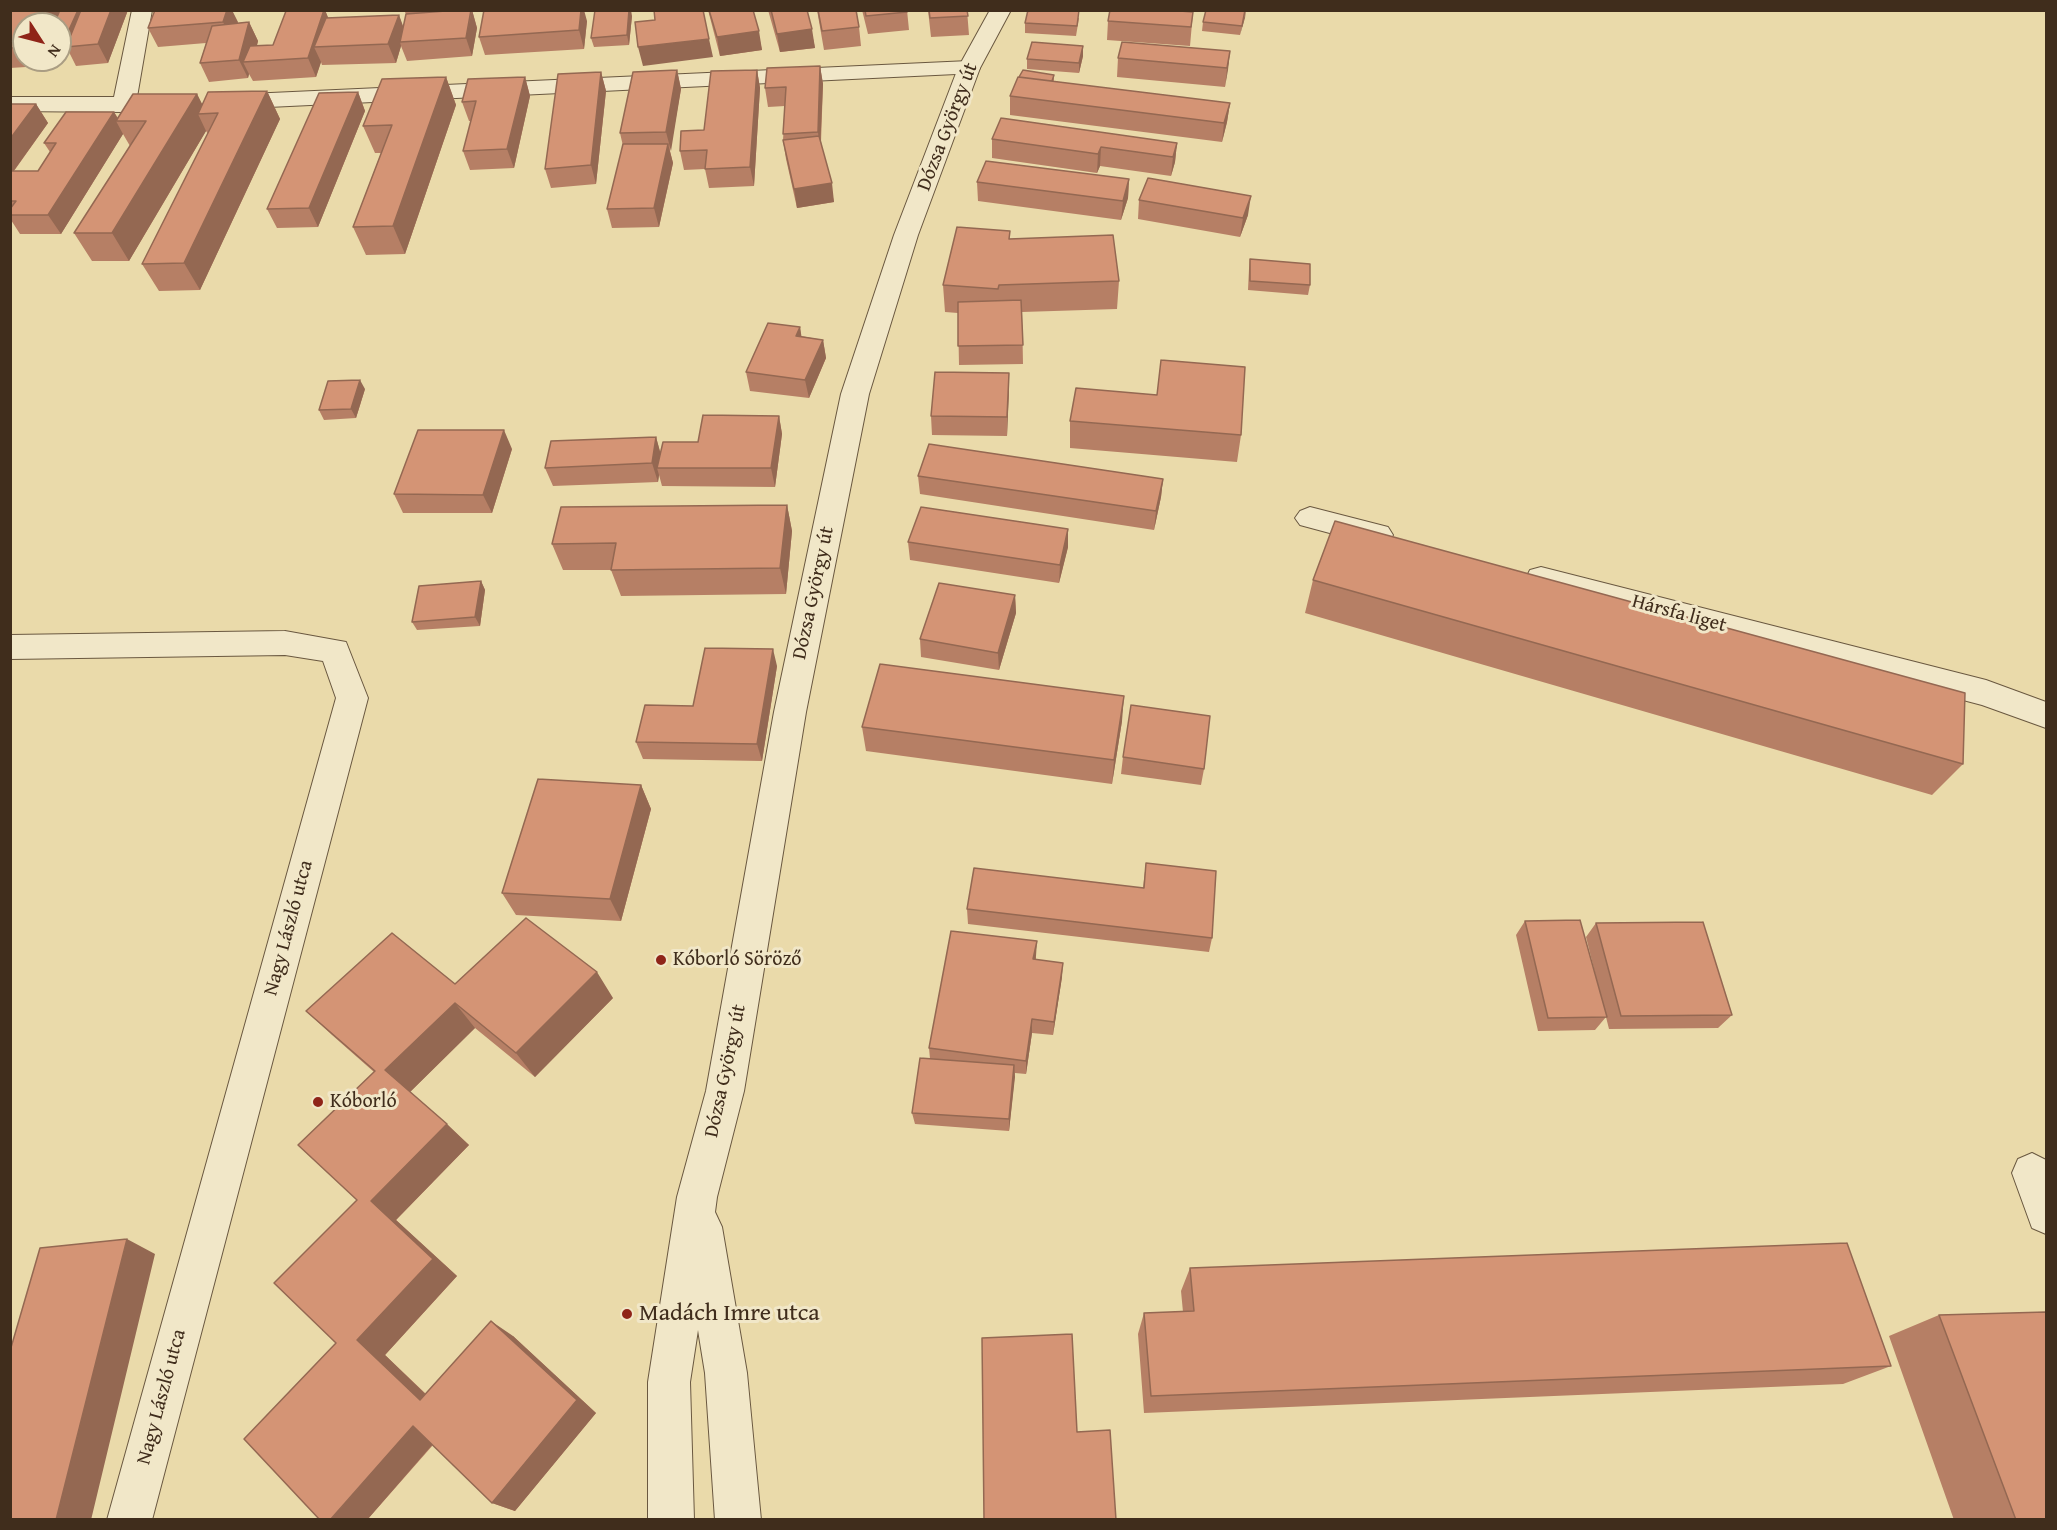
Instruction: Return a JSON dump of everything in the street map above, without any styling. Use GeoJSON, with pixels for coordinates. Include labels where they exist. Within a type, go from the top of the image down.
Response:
{"type":"FeatureCollection","features":[{"type":"Feature","properties":{"kind":"street"},"geometry":{"type":"LineString","coordinates":[[124,105],[142,10]]}},
{"type":"Feature","properties":{"kind":"street","name":"Dózsa György út"},"geometry":{"type":"LineString","coordinates":[[671,1520],[669,1382],[697,1197],[725,1091],[790,712],[855,394],[876,323],[969,68],[1001,10]]}},
{"type":"Feature","properties":{"kind":"street"},"geometry":{"type":"LineString","coordinates":[[10,104],[200,103],[969,68]]}},
{"type":"Feature","properties":{"kind":"street"},"geometry":{"type":"LineString","coordinates":[[1310,518],[1402,542]]}},
{"type":"Feature","properties":{"kind":"street","name":"Hársfa liget"},"geometry":{"type":"LineString","coordinates":[[1516,571],[1986,693],[2046,715]]}},
{"type":"Feature","properties":{"kind":"street","name":"Nagy László utca"},"geometry":{"type":"LineString","coordinates":[[10,647],[285,643],[334,651],[352,698],[129,1520]]}},
{"type":"Feature","properties":{"kind":"street"},"geometry":{"type":"LineString","coordinates":[[2031,1173],[2046,1214]]}},
{"type":"Feature","properties":{"kind":"street"},"geometry":{"type":"LineString","coordinates":[[697,1197],[726,1372],[738,1520]]}},
{"type":"Feature","properties":{"kind":"building"},"geometry":{"type":"Polygon","coordinates":[[[10,10],[48,10],[47,12],[12,12],[12,48],[10,48],[10,10]]]}},
{"type":"Feature","properties":{"kind":"building"},"geometry":{"type":"Polygon","coordinates":[[[60,10],[78,10],[72,23],[72,12],[59,12],[60,10]]]}},
{"type":"Feature","properties":{"kind":"building"},"geometry":{"type":"Polygon","coordinates":[[[81,10],[111,10],[98,44],[72,46],[72,32],[81,10]]]}},
{"type":"Feature","properties":{"kind":"building"},"geometry":{"type":"Polygon","coordinates":[[[155,10],[227,10],[223,22],[148,28],[155,10]]]}},
{"type":"Feature","properties":{"kind":"building"},"geometry":{"type":"Polygon","coordinates":[[[324,10],[308,58],[243,62],[250,46],[273,45],[286,11],[324,10]]]}},
{"type":"Feature","properties":{"kind":"building"},"geometry":{"type":"Polygon","coordinates":[[[471,10],[466,38],[400,42],[406,14],[471,10]]]}},
{"type":"Feature","properties":{"kind":"building"},"geometry":{"type":"Polygon","coordinates":[[[484,10],[581,10],[579,30],[479,37],[484,10]]]}},
{"type":"Feature","properties":{"kind":"building"},"geometry":{"type":"Polygon","coordinates":[[[595,10],[629,10],[627,35],[591,38],[595,10]]]}},
{"type":"Feature","properties":{"kind":"building"},"geometry":{"type":"Polygon","coordinates":[[[654,10],[703,10],[709,39],[638,47],[635,22],[655,20],[654,10]]]}},
{"type":"Feature","properties":{"kind":"building"},"geometry":{"type":"Polygon","coordinates":[[[709,10],[753,10],[759,31],[717,37],[709,10]]]}},
{"type":"Feature","properties":{"kind":"building"},"geometry":{"type":"Polygon","coordinates":[[[771,10],[807,10],[812,29],[777,34],[771,10]]]}},
{"type":"Feature","properties":{"kind":"building"},"geometry":{"type":"Polygon","coordinates":[[[818,10],[856,10],[859,27],[822,31],[818,10]]]}},
{"type":"Feature","properties":{"kind":"building"},"geometry":{"type":"Polygon","coordinates":[[[865,10],[907,10],[907,12],[866,16],[865,10]]]}},
{"type":"Feature","properties":{"kind":"building"},"geometry":{"type":"Polygon","coordinates":[[[929,10],[967,10],[968,16],[930,18],[929,10]]]}},
{"type":"Feature","properties":{"kind":"building"},"geometry":{"type":"Polygon","coordinates":[[[1028,10],[1079,10],[1077,26],[1025,23],[1028,10]]]}},
{"type":"Feature","properties":{"kind":"building"},"geometry":{"type":"Polygon","coordinates":[[[1110,10],[1193,12],[1191,27],[1108,21],[1110,10]]]}},
{"type":"Feature","properties":{"kind":"building"},"geometry":{"type":"Polygon","coordinates":[[[1206,10],[1245,10],[1242,26],[1203,22],[1206,10]]]}},
{"type":"Feature","properties":{"kind":"building"},"geometry":{"type":"Polygon","coordinates":[[[399,15],[388,44],[314,47],[326,18],[399,15]]]}},
{"type":"Feature","properties":{"kind":"building"},"geometry":{"type":"Polygon","coordinates":[[[249,22],[239,60],[200,63],[212,26],[249,22]]]}},
{"type":"Feature","properties":{"kind":"building"},"geometry":{"type":"Polygon","coordinates":[[[1032,42],[1083,46],[1079,63],[1027,59],[1032,42]]]}},
{"type":"Feature","properties":{"kind":"building"},"geometry":{"type":"Polygon","coordinates":[[[1122,42],[1230,51],[1227,68],[1118,58],[1122,42]]]}},
{"type":"Feature","properties":{"kind":"building"},"geometry":{"type":"Polygon","coordinates":[[[820,66],[818,132],[783,134],[786,87],[765,88],[767,68],[820,66]]]}},
{"type":"Feature","properties":{"kind":"building"},"geometry":{"type":"Polygon","coordinates":[[[677,70],[666,132],[620,133],[633,72],[677,70]]]}},
{"type":"Feature","properties":{"kind":"building"},"geometry":{"type":"Polygon","coordinates":[[[757,70],[750,167],[705,169],[707,150],[680,151],[681,131],[704,130],[711,71],[757,70]]]}},
{"type":"Feature","properties":{"kind":"building"},"geometry":{"type":"Polygon","coordinates":[[[1023,70],[1054,75],[1052,81],[1019,77],[1023,70]]]}},
{"type":"Feature","properties":{"kind":"building"},"geometry":{"type":"Polygon","coordinates":[[[601,72],[591,165],[545,169],[558,74],[601,72]]]}},
{"type":"Feature","properties":{"kind":"building"},"geometry":{"type":"Polygon","coordinates":[[[446,77],[393,226],[353,227],[392,125],[363,126],[382,79],[446,77]]]}},
{"type":"Feature","properties":{"kind":"building"},"geometry":{"type":"Polygon","coordinates":[[[525,77],[507,149],[463,151],[476,101],[462,102],[468,79],[525,77]]]}},
{"type":"Feature","properties":{"kind":"building"},"geometry":{"type":"Polygon","coordinates":[[[1018,77],[1230,103],[1224,123],[1010,96],[1018,77]]]}},
{"type":"Feature","properties":{"kind":"building"},"geometry":{"type":"Polygon","coordinates":[[[267,91],[184,263],[142,264],[218,113],[198,114],[208,92],[267,91]]]}},
{"type":"Feature","properties":{"kind":"building"},"geometry":{"type":"Polygon","coordinates":[[[358,92],[309,208],[267,209],[319,93],[358,92]]]}},
{"type":"Feature","properties":{"kind":"building"},"geometry":{"type":"Polygon","coordinates":[[[133,94],[197,94],[112,233],[74,233],[146,121],[116,121],[133,94]]]}},
{"type":"Feature","properties":{"kind":"building"},"geometry":{"type":"Polygon","coordinates":[[[10,104],[36,104],[10,139],[10,104]]]}},
{"type":"Feature","properties":{"kind":"building"},"geometry":{"type":"Polygon","coordinates":[[[66,112],[114,112],[48,215],[10,215],[10,209],[16,201],[10,201],[10,171],[38,171],[56,143],[44,143],[66,112]]]}},
{"type":"Feature","properties":{"kind":"building"},"geometry":{"type":"Polygon","coordinates":[[[1001,118],[1177,143],[1173,157],[1101,147],[1098,154],[992,139],[1001,118]]]}},
{"type":"Feature","properties":{"kind":"building"},"geometry":{"type":"Polygon","coordinates":[[[819,136],[832,183],[794,189],[783,140],[819,136]]]}},
{"type":"Feature","properties":{"kind":"building"},"geometry":{"type":"Polygon","coordinates":[[[623,144],[668,144],[654,208],[607,209],[623,144]]]}},
{"type":"Feature","properties":{"kind":"building"},"geometry":{"type":"Polygon","coordinates":[[[986,161],[1129,179],[1123,201],[977,182],[986,161]]]}},
{"type":"Feature","properties":{"kind":"building"},"geometry":{"type":"Polygon","coordinates":[[[1148,178],[1251,196],[1243,218],[1139,200],[1148,178]]]}},
{"type":"Feature","properties":{"kind":"building"},"geometry":{"type":"Polygon","coordinates":[[[957,227],[1010,231],[1009,239],[1113,235],[1119,281],[999,285],[998,289],[943,285],[957,227]]]}},
{"type":"Feature","properties":{"kind":"building"},"geometry":{"type":"Polygon","coordinates":[[[1250,259],[1310,264],[1310,285],[1250,281],[1250,259]]]}},
{"type":"Feature","properties":{"kind":"building"},"geometry":{"type":"Polygon","coordinates":[[[1021,300],[1023,345],[958,346],[958,302],[1021,300]]]}},
{"type":"Feature","properties":{"kind":"building"},"geometry":{"type":"Polygon","coordinates":[[[768,323],[800,327],[796,336],[823,340],[805,380],[746,372],[768,323]]]}},
{"type":"Feature","properties":{"kind":"building"},"geometry":{"type":"Polygon","coordinates":[[[1161,360],[1245,367],[1241,435],[1070,421],[1076,388],[1157,395],[1161,360]]]}},
{"type":"Feature","properties":{"kind":"building"},"geometry":{"type":"Polygon","coordinates":[[[935,372],[1009,373],[1007,417],[931,416],[935,372]]]}},
{"type":"Feature","properties":{"kind":"building"},"geometry":{"type":"Polygon","coordinates":[[[360,380],[351,409],[319,410],[328,381],[360,380]]]}},
{"type":"Feature","properties":{"kind":"building"},"geometry":{"type":"Polygon","coordinates":[[[703,415],[779,416],[771,468],[657,468],[663,442],[698,442],[703,415]]]}},
{"type":"Feature","properties":{"kind":"building"},"geometry":{"type":"Polygon","coordinates":[[[418,430],[504,430],[483,495],[394,494],[418,430]]]}},
{"type":"Feature","properties":{"kind":"building"},"geometry":{"type":"Polygon","coordinates":[[[656,437],[652,463],[545,468],[551,441],[656,437]]]}},
{"type":"Feature","properties":{"kind":"building"},"geometry":{"type":"Polygon","coordinates":[[[929,444],[1163,479],[1156,511],[918,476],[929,444]]]}},
{"type":"Feature","properties":{"kind":"building"},"geometry":{"type":"Polygon","coordinates":[[[787,505],[780,568],[611,570],[616,543],[552,544],[561,507],[787,505]]]}},
{"type":"Feature","properties":{"kind":"building"},"geometry":{"type":"Polygon","coordinates":[[[921,507],[1068,529],[1060,565],[908,542],[921,507]]]}},
{"type":"Feature","properties":{"kind":"building"},"geometry":{"type":"Polygon","coordinates":[[[1335,521],[1965,693],[1963,764],[1313,580],[1335,521]]]}},
{"type":"Feature","properties":{"kind":"building"},"geometry":{"type":"Polygon","coordinates":[[[481,581],[475,617],[412,622],[419,586],[481,581]]]}},
{"type":"Feature","properties":{"kind":"building"},"geometry":{"type":"Polygon","coordinates":[[[939,583],[1015,595],[998,653],[920,639],[939,583]]]}},
{"type":"Feature","properties":{"kind":"building"},"geometry":{"type":"Polygon","coordinates":[[[705,648],[773,649],[757,744],[636,742],[645,705],[693,706],[705,648]]]}},
{"type":"Feature","properties":{"kind":"building"},"geometry":{"type":"Polygon","coordinates":[[[880,664],[1124,696],[1114,760],[862,727],[880,664]]]}},
{"type":"Feature","properties":{"kind":"building"},"geometry":{"type":"Polygon","coordinates":[[[1131,705],[1210,716],[1204,769],[1123,757],[1131,705]]]}},
{"type":"Feature","properties":{"kind":"building"},"geometry":{"type":"Polygon","coordinates":[[[538,779],[641,785],[610,899],[502,893],[538,779]]]}},
{"type":"Feature","properties":{"kind":"building"},"geometry":{"type":"Polygon","coordinates":[[[1146,863],[1216,871],[1212,938],[967,909],[974,868],[1144,888],[1146,863]]]}},
{"type":"Feature","properties":{"kind":"building"},"geometry":{"type":"Polygon","coordinates":[[[526,918],[597,972],[516,1053],[455,1003],[385,1070],[447,1124],[371,1201],[433,1259],[357,1340],[420,1400],[491,1321],[577,1400],[492,1503],[413,1426],[330,1520],[320,1520],[244,1439],[336,1343],[274,1283],[357,1200],[298,1145],[375,1071],[306,1011],[392,933],[455,984],[526,918]]]}},
{"type":"Feature","properties":{"kind":"building"},"geometry":{"type":"Polygon","coordinates":[[[1580,920],[1607,1017],[1548,1018],[1525,921],[1580,920]]]}},
{"type":"Feature","properties":{"kind":"building"},"geometry":{"type":"Polygon","coordinates":[[[1703,922],[1732,1015],[1621,1016],[1596,923],[1703,922]]]}},
{"type":"Feature","properties":{"kind":"building"},"geometry":{"type":"Polygon","coordinates":[[[951,931],[1037,941],[1033,959],[1063,963],[1054,1022],[1032,1019],[1026,1061],[929,1048],[951,931]]]}},
{"type":"Feature","properties":{"kind":"building"},"geometry":{"type":"Polygon","coordinates":[[[920,1058],[1014,1065],[1009,1119],[912,1113],[920,1058]]]}},
{"type":"Feature","properties":{"kind":"building"},"geometry":{"type":"Polygon","coordinates":[[[127,1239],[56,1520],[10,1520],[10,1351],[40,1248],[127,1239]]]}},
{"type":"Feature","properties":{"kind":"building"},"geometry":{"type":"Polygon","coordinates":[[[1847,1243],[1891,1366],[1151,1396],[1144,1313],[1194,1311],[1190,1268],[1847,1243]]]}},
{"type":"Feature","properties":{"kind":"building"},"geometry":{"type":"Polygon","coordinates":[[[2046,1312],[2046,1520],[2016,1520],[1939,1315],[2046,1312]]]}},
{"type":"Feature","properties":{"kind":"building"},"geometry":{"type":"Polygon","coordinates":[[[1072,1334],[1077,1432],[1110,1430],[1116,1520],[984,1520],[982,1338],[1072,1334]]]}},
{"type":"Feature","properties":{"kind":"place","name":"Kóborló Söröző"},"geometry":{"type":"Point","coordinates":[661,960]}},
{"type":"Feature","properties":{"kind":"place","name":"Kóborló"},"geometry":{"type":"Point","coordinates":[318,1102]}},
{"type":"Feature","properties":{"kind":"place","name":"Madách Imre utca"},"geometry":{"type":"Point","coordinates":[627,1314]}}]}
